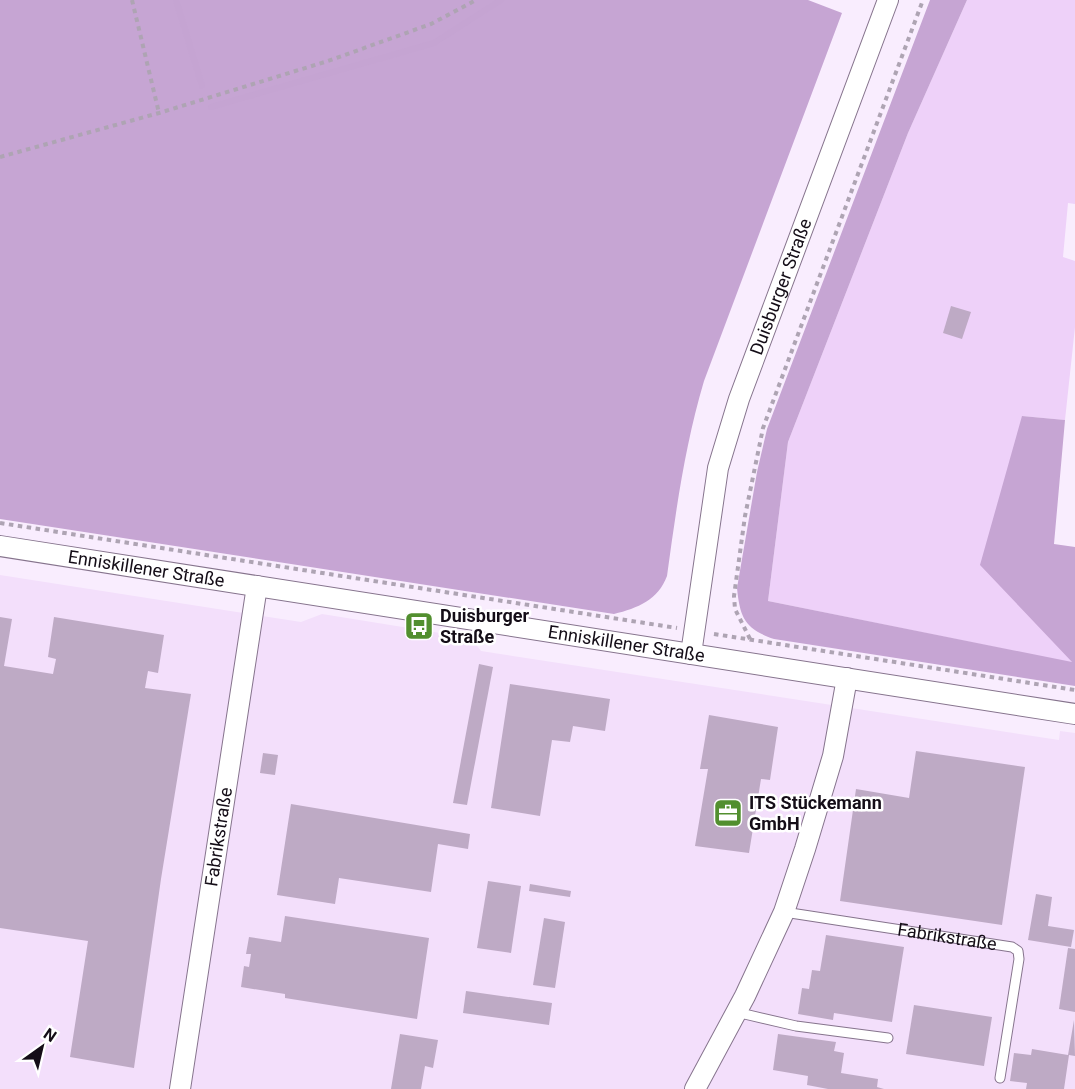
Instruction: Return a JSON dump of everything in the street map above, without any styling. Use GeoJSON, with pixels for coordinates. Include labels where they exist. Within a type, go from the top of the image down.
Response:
{"type":"FeatureCollection","features":[{"type":"Feature","properties":{"kind":"street","name":"Duisburger Straße"},"geometry":{"type":"LineString","coordinates":[[691,654],[712,504],[726,439],[888,0]]}},
{"type":"Feature","properties":{"kind":"street","name":"Enniskillener Straße"},"geometry":{"type":"LineString","coordinates":[[0,546],[1075,714]]}},
{"type":"Feature","properties":{"kind":"street","name":"Fabrikstraße"},"geometry":{"type":"LineString","coordinates":[[180,1089],[257,586]]}},
{"type":"Feature","properties":{"kind":"street"},"geometry":{"type":"LineString","coordinates":[[695,1089],[736,1012],[784,912],[830,766],[847,678]]}},
{"type":"Feature","properties":{"kind":"lane","name":"Fabrikstraße"},"geometry":{"type":"LineString","coordinates":[[784,912],[1012,947],[1018,951],[1019,958],[1000,1078]]}},
{"type":"Feature","properties":{"kind":"lane"},"geometry":{"type":"LineString","coordinates":[[736,1012],[796,1026],[888,1038]]}},
{"type":"Feature","properties":{"kind":"path"},"geometry":{"type":"LineString","coordinates":[[132,0],[159,113]]}},
{"type":"Feature","properties":{"kind":"path"},"geometry":{"type":"LineString","coordinates":[[0,157],[159,113],[328,61],[431,24],[476,0]]}},
{"type":"Feature","properties":{"kind":"path"},"geometry":{"type":"LineString","coordinates":[[923,0],[763,428],[746,516],[734,596],[735,609],[751,640],[1075,690]]}},
{"type":"Feature","properties":{"kind":"path"},"geometry":{"type":"LineString","coordinates":[[0,523],[622,620]]}},
{"type":"Feature","properties":{"kind":"shaded area"},"geometry":{"type":"Polygon","coordinates":[[[0,0],[808,0],[842,13],[704,381],[686,453],[667,576],[653,597],[639,606],[614,614],[0,519],[0,0]]]}},
{"type":"Feature","properties":{"kind":"shaded area"},"geometry":{"type":"Polygon","coordinates":[[[930,0],[967,0],[908,133],[788,442],[768,601],[1072,662],[980,565],[1022,416],[1065,420],[1054,544],[1075,547],[1075,686],[774,639],[750,626],[742,615],[740,607],[737,588],[757,472],[767,429],[930,0]]]}},
{"type":"Feature","properties":{"kind":"shaded area"},"geometry":{"type":"Polygon","coordinates":[[[967,0],[1075,0],[1075,204],[1068,203],[1063,257],[1075,261],[1075,327],[1065,420],[1022,416],[1073,663],[768,601],[788,442],[908,133],[967,0]]]}},
{"type":"Feature","properties":{"kind":"shaded area"},"geometry":{"type":"Polygon","coordinates":[[[0,575],[301,622],[322,614],[471,638],[481,651],[1059,740],[1060,731],[1075,733],[1075,1089],[0,1089],[0,575]]]}},
{"type":"Feature","properties":{"kind":"building"},"geometry":{"type":"Polygon","coordinates":[[[951,306],[971,312],[962,339],[943,333],[951,306]]]}},
{"type":"Feature","properties":{"kind":"building"},"geometry":{"type":"Polygon","coordinates":[[[0,617],[12,619],[4,666],[53,674],[56,659],[48,657],[54,617],[164,635],[158,673],[148,671],[145,688],[191,694],[134,1068],[70,1057],[88,941],[0,928],[0,617]]]}},
{"type":"Feature","properties":{"kind":"building"},"geometry":{"type":"Polygon","coordinates":[[[479,664],[493,667],[467,805],[453,803],[479,664]]]}},
{"type":"Feature","properties":{"kind":"building"},"geometry":{"type":"Polygon","coordinates":[[[510,684],[610,699],[605,731],[573,726],[570,742],[552,740],[540,816],[491,808],[510,684]]]}},
{"type":"Feature","properties":{"kind":"building","name":"ITS Stückemann GmbH"},"geometry":{"type":"Polygon","coordinates":[[[709,715],[778,727],[770,780],[761,779],[749,853],[695,846],[708,769],[700,769],[709,715]]]}},
{"type":"Feature","properties":{"kind":"building"},"geometry":{"type":"Polygon","coordinates":[[[916,751],[1025,767],[1002,925],[840,901],[856,789],[909,798],[916,751]]]}},
{"type":"Feature","properties":{"kind":"building"},"geometry":{"type":"Polygon","coordinates":[[[263,753],[278,755],[275,775],[260,773],[263,753]]]}},
{"type":"Feature","properties":{"kind":"building"},"geometry":{"type":"Polygon","coordinates":[[[291,804],[470,834],[468,849],[438,844],[431,892],[339,878],[335,904],[277,895],[291,804]]]}},
{"type":"Feature","properties":{"kind":"building"},"geometry":{"type":"Polygon","coordinates":[[[488,881],[521,886],[511,953],[477,948],[488,881]]]}},
{"type":"Feature","properties":{"kind":"building"},"geometry":{"type":"Polygon","coordinates":[[[530,884],[571,891],[570,897],[529,891],[530,884]]]}},
{"type":"Feature","properties":{"kind":"building"},"geometry":{"type":"Polygon","coordinates":[[[1036,894],[1052,897],[1048,926],[1074,930],[1071,947],[1028,940],[1036,894]]]}},
{"type":"Feature","properties":{"kind":"building"},"geometry":{"type":"Polygon","coordinates":[[[285,916],[429,938],[417,1019],[285,998],[285,994],[241,987],[244,966],[249,967],[251,954],[246,954],[249,937],[281,942],[285,916]]]}},
{"type":"Feature","properties":{"kind":"building"},"geometry":{"type":"Polygon","coordinates":[[[544,918],[565,922],[555,988],[533,985],[544,918]]]}},
{"type":"Feature","properties":{"kind":"building"},"geometry":{"type":"Polygon","coordinates":[[[826,935],[904,947],[892,1022],[834,1013],[833,1020],[798,1014],[802,988],[809,989],[812,970],[820,971],[826,935]]]}},
{"type":"Feature","properties":{"kind":"building"},"geometry":{"type":"Polygon","coordinates":[[[1068,948],[1075,949],[1075,1012],[1059,1009],[1068,948]]]}},
{"type":"Feature","properties":{"kind":"building"},"geometry":{"type":"Polygon","coordinates":[[[466,991],[552,1003],[549,1025],[463,1013],[466,991]]]}},
{"type":"Feature","properties":{"kind":"building"},"geometry":{"type":"Polygon","coordinates":[[[914,1005],[992,1017],[984,1066],[906,1054],[914,1005]]]}},
{"type":"Feature","properties":{"kind":"building"},"geometry":{"type":"Polygon","coordinates":[[[1074,1020],[1075,1056],[1069,1055],[1064,1089],[1026,1089],[1027,1083],[1010,1081],[1014,1053],[1031,1055],[1032,1049],[1068,1055],[1074,1020]]]}},
{"type":"Feature","properties":{"kind":"building"},"geometry":{"type":"Polygon","coordinates":[[[400,1034],[438,1040],[433,1068],[425,1066],[421,1089],[391,1089],[400,1034]]]}},
{"type":"Feature","properties":{"kind":"building"},"geometry":{"type":"Polygon","coordinates":[[[778,1034],[836,1042],[834,1051],[844,1053],[841,1073],[878,1079],[877,1087],[884,1089],[828,1089],[807,1085],[808,1076],[773,1070],[778,1034]]]}},
{"type":"Feature","properties":{"kind":"waterway"},"geometry":{"type":"LineString","coordinates":[[176,0],[202,86]]}},
{"type":"Feature","properties":{"kind":"waterway"},"geometry":{"type":"LineString","coordinates":[[211,107],[434,43],[501,0]]}},
{"type":"Feature","properties":{"kind":"place","name":"Duisburger Straße"},"geometry":{"type":"Point","coordinates":[419,626]}},
{"type":"Feature","properties":{"kind":"place","name":"ITS Stückemann GmbH"},"geometry":{"type":"Point","coordinates":[728,813]}}]}
